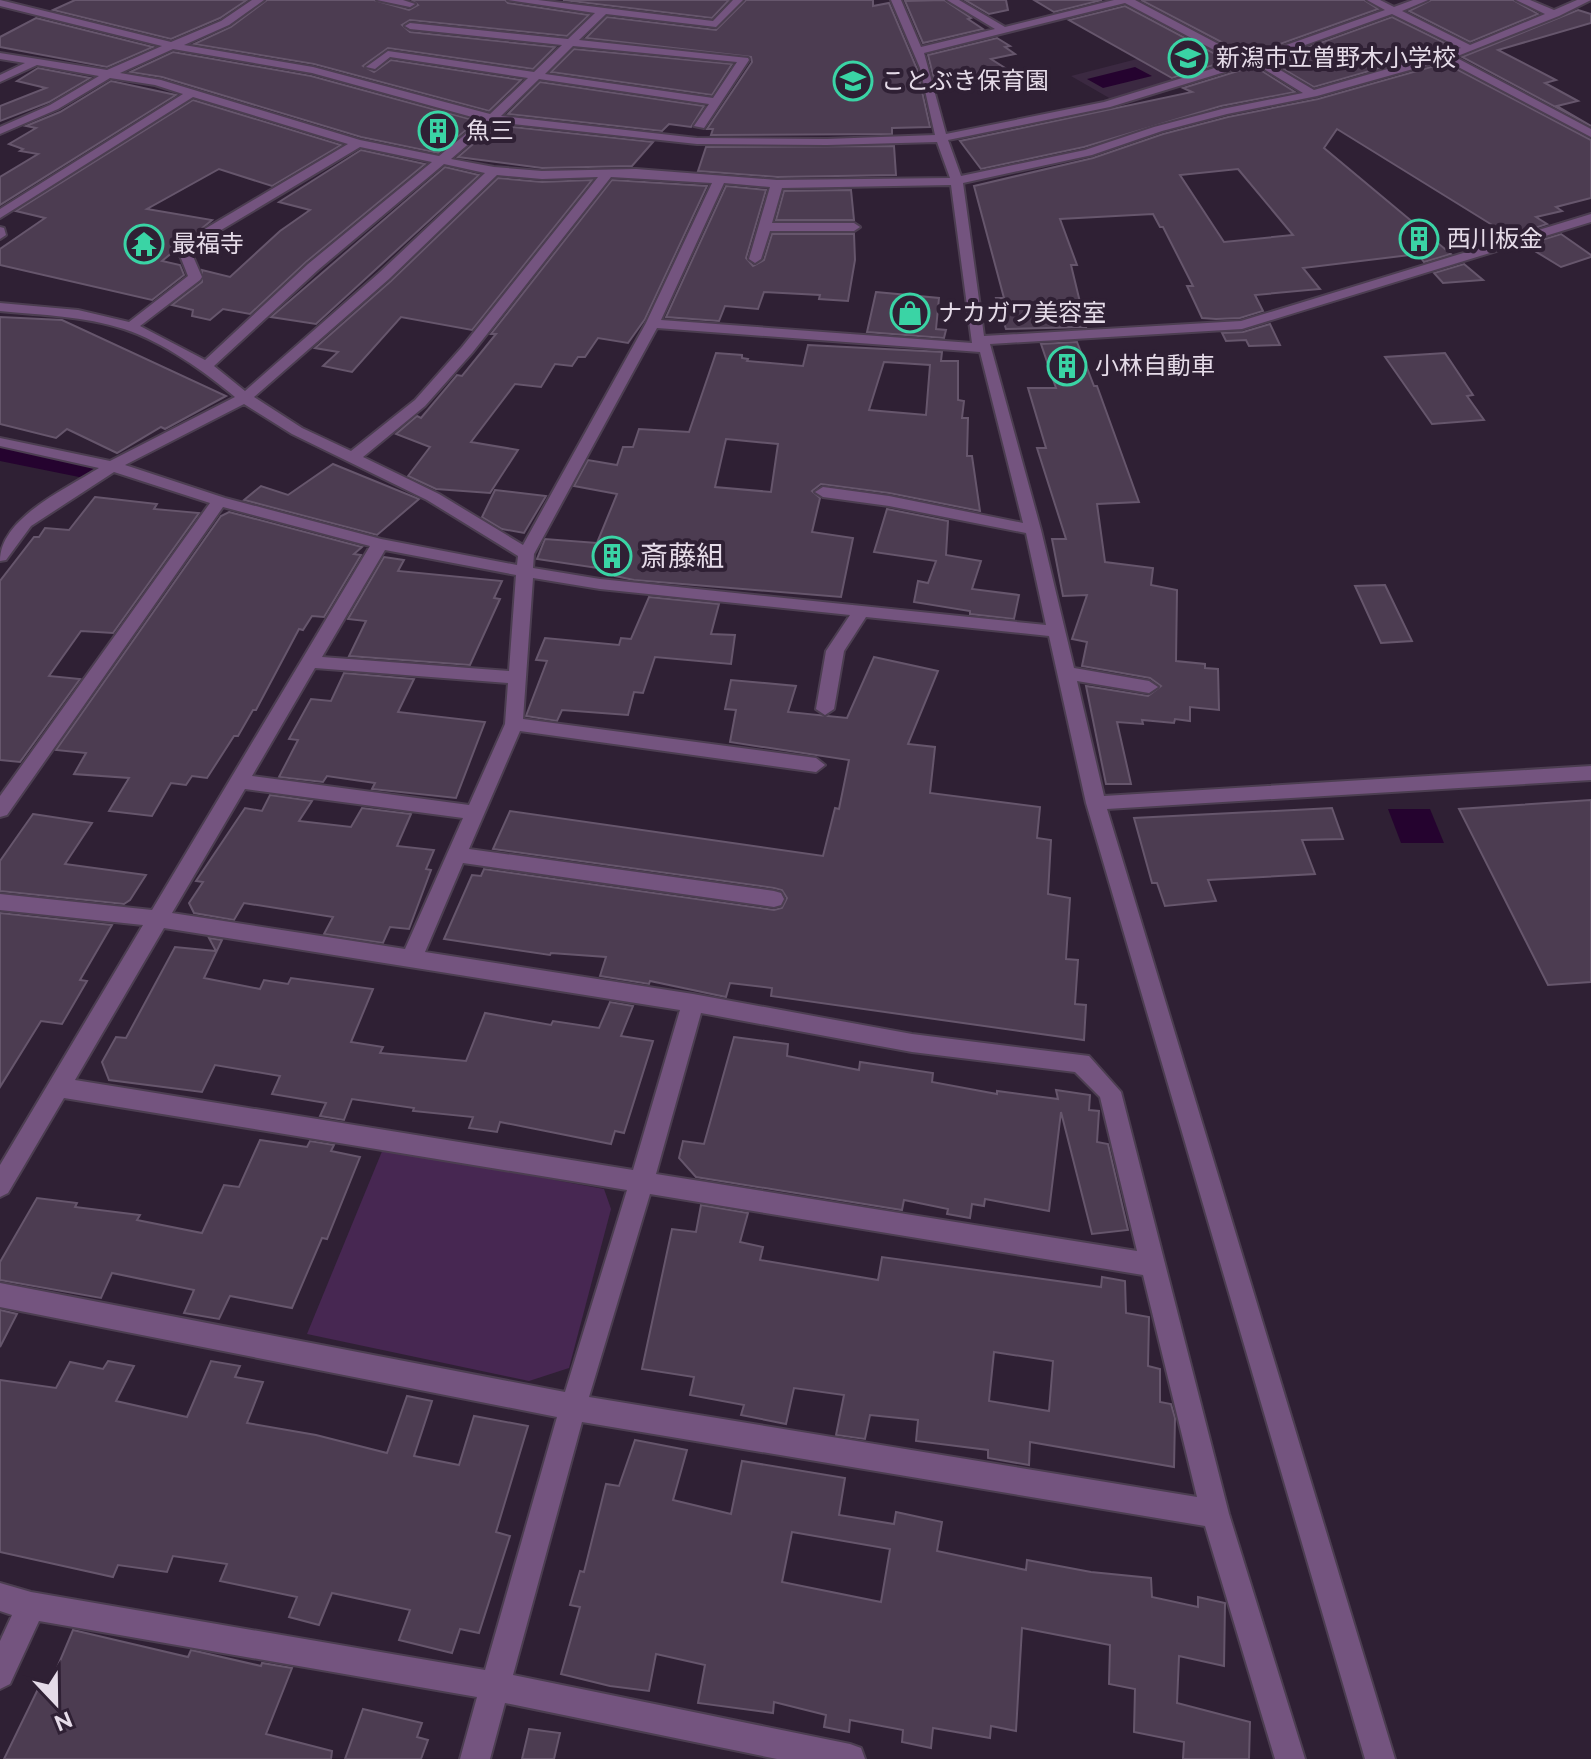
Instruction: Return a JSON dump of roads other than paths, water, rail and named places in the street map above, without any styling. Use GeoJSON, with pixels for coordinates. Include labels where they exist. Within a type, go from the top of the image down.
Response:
{"type":"FeatureCollection","features":[{"type":"Feature","properties":{"kind":"street"},"geometry":{"type":"LineString","coordinates":[[0,131],[54,107],[112,72],[225,23],[259,0]]}},
{"type":"Feature","properties":{"kind":"street"},"geometry":{"type":"LineString","coordinates":[[382,0],[410,4]]}},
{"type":"Feature","properties":{"kind":"street"},"geometry":{"type":"LineString","coordinates":[[513,0],[716,24]]}},
{"type":"Feature","properties":{"kind":"street"},"geometry":{"type":"LineString","coordinates":[[708,34],[738,0]]}},
{"type":"Feature","properties":{"kind":"street"},"geometry":{"type":"LineString","coordinates":[[896,0],[925,68],[941,138],[957,181],[982,344],[1033,530],[1096,803],[1380,1759]]}},
{"type":"Feature","properties":{"kind":"street"},"geometry":{"type":"LineString","coordinates":[[952,0],[1004,30]]}},
{"type":"Feature","properties":{"kind":"street"},"geometry":{"type":"LineString","coordinates":[[918,51],[1126,0],[1222,50],[1255,59],[1313,94]]}},
{"type":"Feature","properties":{"kind":"street"},"geometry":{"type":"LineString","coordinates":[[1372,0],[1470,49]]}},
{"type":"Feature","properties":{"kind":"street"},"geometry":{"type":"LineString","coordinates":[[0,3],[173,46],[313,70],[490,118],[697,141],[827,142],[941,138],[1106,105],[1255,59],[1423,0]]}},
{"type":"Feature","properties":{"kind":"street"},"geometry":{"type":"LineString","coordinates":[[1521,0],[1555,14]]}},
{"type":"Feature","properties":{"kind":"street"},"geometry":{"type":"LineString","coordinates":[[0,56],[112,72],[157,82],[358,143],[494,171],[865,185],[957,181],[1088,153],[1158,129],[1226,111],[1313,94],[1470,49],[1586,0]]}},
{"type":"Feature","properties":{"kind":"street"},"geometry":{"type":"LineString","coordinates":[[206,366],[313,267],[490,118],[602,12]]}},
{"type":"Feature","properties":{"kind":"street"},"geometry":{"type":"LineString","coordinates":[[410,26],[744,60],[700,126]]}},
{"type":"Feature","properties":{"kind":"street"},"geometry":{"type":"LineString","coordinates":[[691,54],[700,44]]}},
{"type":"Feature","properties":{"kind":"street"},"geometry":{"type":"LineString","coordinates":[[371,67],[388,54],[716,102]]}},
{"type":"Feature","properties":{"kind":"street"},"geometry":{"type":"LineString","coordinates":[[1446,56],[1591,134]]}},
{"type":"Feature","properties":{"kind":"street"},"geometry":{"type":"LineString","coordinates":[[0,79],[34,63]]}},
{"type":"Feature","properties":{"kind":"street"},"geometry":{"type":"LineString","coordinates":[[0,214],[190,94]]}},
{"type":"Feature","properties":{"kind":"street"},"geometry":{"type":"LineString","coordinates":[[131,327],[195,277],[185,253],[202,236],[358,143]]}},
{"type":"Feature","properties":{"kind":"street"},"geometry":{"type":"LineString","coordinates":[[0,556],[25,523],[112,466],[245,398],[384,276],[494,171]]}},
{"type":"Feature","properties":{"kind":"street"},"geometry":{"type":"LineString","coordinates":[[352,458],[420,403],[467,350],[608,173]]}},
{"type":"Feature","properties":{"kind":"street"},"geometry":{"type":"LineString","coordinates":[[412,958],[514,724],[524,562],[653,323],[720,179]]}},
{"type":"Feature","properties":{"kind":"street"},"geometry":{"type":"LineString","coordinates":[[755,259],[777,184]]}},
{"type":"Feature","properties":{"kind":"street"},"geometry":{"type":"LineString","coordinates":[[653,323],[740,332],[982,344],[1242,325],[1591,218]]}},
{"type":"Feature","properties":{"kind":"street"},"geometry":{"type":"LineString","coordinates":[[765,227],[854,227]]}},
{"type":"Feature","properties":{"kind":"street"},"geometry":{"type":"LineString","coordinates":[[0,307],[78,314],[131,327],[206,366],[245,398],[297,431],[433,497],[524,562]]}},
{"type":"Feature","properties":{"kind":"street"},"geometry":{"type":"LineString","coordinates":[[0,442],[112,466],[219,501],[380,544],[524,562],[600,584],[1054,631]]}},
{"type":"Feature","properties":{"kind":"street"},"geometry":{"type":"LineString","coordinates":[[823,492],[889,501],[1033,530]]}},
{"type":"Feature","properties":{"kind":"street"},"geometry":{"type":"LineString","coordinates":[[0,810],[219,501]]}},
{"type":"Feature","properties":{"kind":"street"},"geometry":{"type":"LineString","coordinates":[[0,1186],[380,544]]}},
{"type":"Feature","properties":{"kind":"street"},"geometry":{"type":"LineString","coordinates":[[825,709],[835,651],[862,610]]}},
{"type":"Feature","properties":{"kind":"street"},"geometry":{"type":"LineString","coordinates":[[310,662],[517,678]]}},
{"type":"Feature","properties":{"kind":"street"},"geometry":{"type":"LineString","coordinates":[[1065,673],[1149,687]]}},
{"type":"Feature","properties":{"kind":"street"},"geometry":{"type":"LineString","coordinates":[[514,724],[816,765]]}},
{"type":"Feature","properties":{"kind":"street"},"geometry":{"type":"LineString","coordinates":[[1096,803],[1591,773]]}},
{"type":"Feature","properties":{"kind":"street"},"geometry":{"type":"LineString","coordinates":[[239,781],[475,813]]}},
{"type":"Feature","properties":{"kind":"street"},"geometry":{"type":"LineString","coordinates":[[457,855],[774,899]]}},
{"type":"Feature","properties":{"kind":"street"},"geometry":{"type":"LineString","coordinates":[[0,902],[158,919],[693,1003],[912,1043],[1081,1063],[1110,1092],[1215,1514],[1290,1759]]}},
{"type":"Feature","properties":{"kind":"street"},"geometry":{"type":"LineString","coordinates":[[475,1759],[573,1407],[693,1003]]}},
{"type":"Feature","properties":{"kind":"street"},"geometry":{"type":"LineString","coordinates":[[58,1087],[1153,1265]]}},
{"type":"Feature","properties":{"kind":"street"},"geometry":{"type":"LineString","coordinates":[[0,1295],[573,1407],[1215,1514]]}},
{"type":"Feature","properties":{"kind":"street"},"geometry":{"type":"LineString","coordinates":[[0,1597],[31,1606],[496,1686],[850,1759]]}},
{"type":"Feature","properties":{"kind":"street"},"geometry":{"type":"LineString","coordinates":[[0,1674],[31,1606]]}},
{"type":"Feature","properties":{"kind":"waterway"},"geometry":{"type":"LineString","coordinates":[[0,454],[84,471]]}},
{"type":"Feature","properties":{"kind":"place","name":"新潟市立曽野木小学校"},"geometry":{"type":"Point","coordinates":[1188,58]}},
{"type":"Feature","properties":{"kind":"place","name":"ことぶき保育園"},"geometry":{"type":"Point","coordinates":[853,81]}},
{"type":"Feature","properties":{"kind":"place","name":"魚三"},"geometry":{"type":"Point","coordinates":[438,131]}},
{"type":"Feature","properties":{"kind":"place","name":"西川板金"},"geometry":{"type":"Point","coordinates":[1419,239]}},
{"type":"Feature","properties":{"kind":"place","name":"最福寺"},"geometry":{"type":"Point","coordinates":[144,244]}},
{"type":"Feature","properties":{"kind":"place","name":"ナカガワ美容室"},"geometry":{"type":"Point","coordinates":[910,313]}},
{"type":"Feature","properties":{"kind":"place","name":"小林自動車"},"geometry":{"type":"Point","coordinates":[1067,366]}},
{"type":"Feature","properties":{"kind":"place","name":"斎藤組"},"geometry":{"type":"Point","coordinates":[612,556]}}]}
